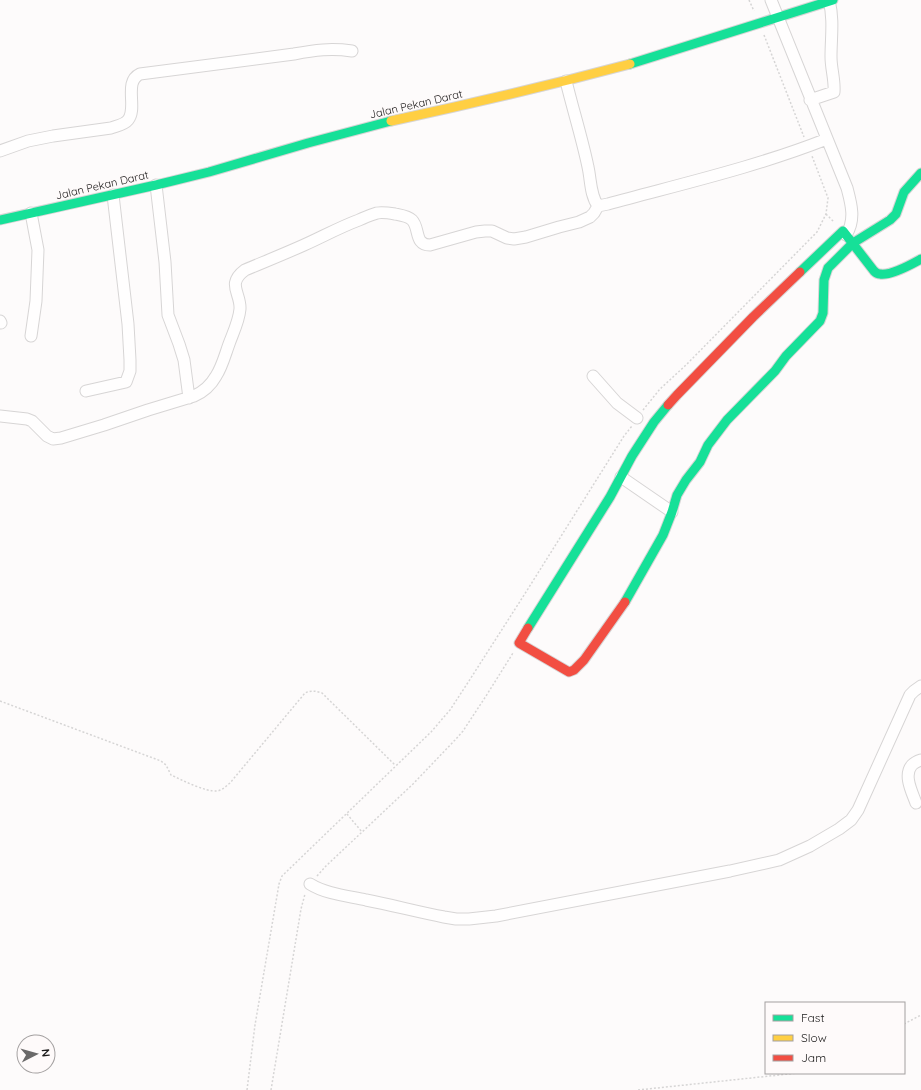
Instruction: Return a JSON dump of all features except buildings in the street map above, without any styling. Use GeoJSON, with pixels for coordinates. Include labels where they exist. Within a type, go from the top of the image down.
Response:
{"type":"FeatureCollection","features":[{"type":"Feature","properties":{"kind":"street"},"geometry":{"type":"LineString","coordinates":[[771,0],[810,100],[818,143],[847,188],[852,213],[849,239]]}},
{"type":"Feature","properties":{"kind":"street"},"geometry":{"type":"LineString","coordinates":[[810,100],[834,92],[835,86],[831,57],[833,23],[831,0]]}},
{"type":"Feature","properties":{"kind":"street","name":"Jalan Pekan Darat"},"geometry":{"type":"LineString","coordinates":[[0,220],[209,172],[386,122],[566,81],[644,60],[831,0]]}},
{"type":"Feature","properties":{"kind":"street"},"geometry":{"type":"LineString","coordinates":[[0,151],[28,141],[111,128],[120,125],[128,120],[131,113],[132,84],[134,78],[140,74],[316,50],[352,51]]}},
{"type":"Feature","properties":{"kind":"street"},"geometry":{"type":"LineString","coordinates":[[566,81],[588,168],[593,195],[598,206]]}},
{"type":"Feature","properties":{"kind":"street"},"geometry":{"type":"LineString","coordinates":[[0,416],[27,419],[32,421],[41,432],[53,439],[104,425],[148,410],[188,390],[201,393],[216,376],[238,319],[240,308],[235,287],[236,279],[239,275],[245,270],[304,245],[350,223],[377,213],[394,213],[412,220],[421,242],[425,245],[486,231],[492,231],[507,238],[514,239],[579,222],[590,217],[598,206],[696,181],[776,158],[818,143]]}},
{"type":"Feature","properties":{"kind":"street"},"geometry":{"type":"LineString","coordinates":[[921,173],[904,192],[896,214],[890,220],[849,239],[828,268],[824,280],[824,313],[820,321],[786,356],[775,371],[727,420],[708,445],[700,462],[686,480],[678,495],[662,535],[623,605],[584,660],[577,668],[571,671],[563,670],[519,643],[610,497],[632,456],[654,422],[677,395],[781,290],[843,231],[849,239],[874,271],[878,273],[882,274],[901,269],[921,259]]}},
{"type":"Feature","properties":{"kind":"street"},"geometry":{"type":"LineString","coordinates":[[156,185],[165,262],[168,315],[184,360],[188,390]]}},
{"type":"Feature","properties":{"kind":"street"},"geometry":{"type":"LineString","coordinates":[[86,391],[126,382],[130,371],[128,324],[113,195]]}},
{"type":"Feature","properties":{"kind":"street"},"geometry":{"type":"LineString","coordinates":[[31,213],[38,250],[36,301],[31,336]]}},
{"type":"Feature","properties":{"kind":"street"},"geometry":{"type":"LineString","coordinates":[[593,376],[617,403],[637,418]]}},
{"type":"Feature","properties":{"kind":"street"},"geometry":{"type":"LineString","coordinates":[[621,476],[672,512]]}},
{"type":"Feature","properties":{"kind":"street"},"geometry":{"type":"LineString","coordinates":[[310,884],[325,891],[444,918],[469,919],[496,916],[562,904],[779,860],[810,846],[851,820],[858,810],[910,695],[921,686]]}},
{"type":"Feature","properties":{"kind":"street"},"geometry":{"type":"LineString","coordinates":[[916,803],[908,777],[909,771],[913,764],[921,760]]}},
{"type":"Feature","properties":{"kind":"path"},"geometry":{"type":"LineString","coordinates":[[247,1090],[255,1025],[279,884],[282,876],[431,732],[450,710],[620,442],[644,407],[660,389],[692,359],[817,232],[826,214],[828,198],[818,143],[759,23]]}},
{"type":"Feature","properties":{"kind":"path"},"geometry":{"type":"LineString","coordinates":[[271,1090],[301,909],[304,896],[310,884],[326,866],[413,784],[463,731],[519,643]]}},
{"type":"Feature","properties":{"kind":"path"},"geometry":{"type":"LineString","coordinates":[[0,700],[161,761],[166,765],[171,775],[206,790],[218,791],[225,788],[305,693],[316,691],[322,693],[396,765]]}},
{"type":"Feature","properties":{"kind":"path"},"geometry":{"type":"LineString","coordinates":[[347,814],[362,832]]}},
{"type":"Feature","properties":{"kind":"path"},"geometry":{"type":"LineString","coordinates":[[905,1023],[921,1015]]}},
{"type":"Feature","properties":{"kind":"path"},"geometry":{"type":"LineString","coordinates":[[638,1090],[789,1074]]}},
{"type":"Feature","properties":{"kind":"traffic: fast"},"geometry":{"type":"LineString","coordinates":[[630,64],[833,0]]}},
{"type":"Feature","properties":{"kind":"traffic: fast"},"geometry":{"type":"LineString","coordinates":[[0,220],[209,172],[308,143],[391,121]]}},
{"type":"Feature","properties":{"kind":"traffic: fast"},"geometry":{"type":"LineString","coordinates":[[625,602],[663,535],[677,495],[700,462],[708,445],[727,420],[775,371],[786,356],[820,321],[823,313],[824,280],[828,268],[853,243],[890,220],[896,214],[904,192],[921,173]]}},
{"type":"Feature","properties":{"kind":"traffic: fast"},"geometry":{"type":"LineString","coordinates":[[800,272],[843,231],[874,271],[878,274],[890,273],[921,259]]}},
{"type":"Feature","properties":{"kind":"traffic: fast"},"geometry":{"type":"LineString","coordinates":[[528,628],[610,497],[632,456],[654,422],[668,405]]}},
{"type":"Feature","properties":{"kind":"traffic: slow"},"geometry":{"type":"LineString","coordinates":[[391,121],[511,94],[630,64]]}},
{"type":"Feature","properties":{"kind":"traffic: jam"},"geometry":{"type":"LineString","coordinates":[[668,405],[753,317],[800,272]]}},
{"type":"Feature","properties":{"kind":"traffic: jam"},"geometry":{"type":"LineString","coordinates":[[528,628],[519,643],[569,672],[574,670],[584,660],[625,602]]}}]}
